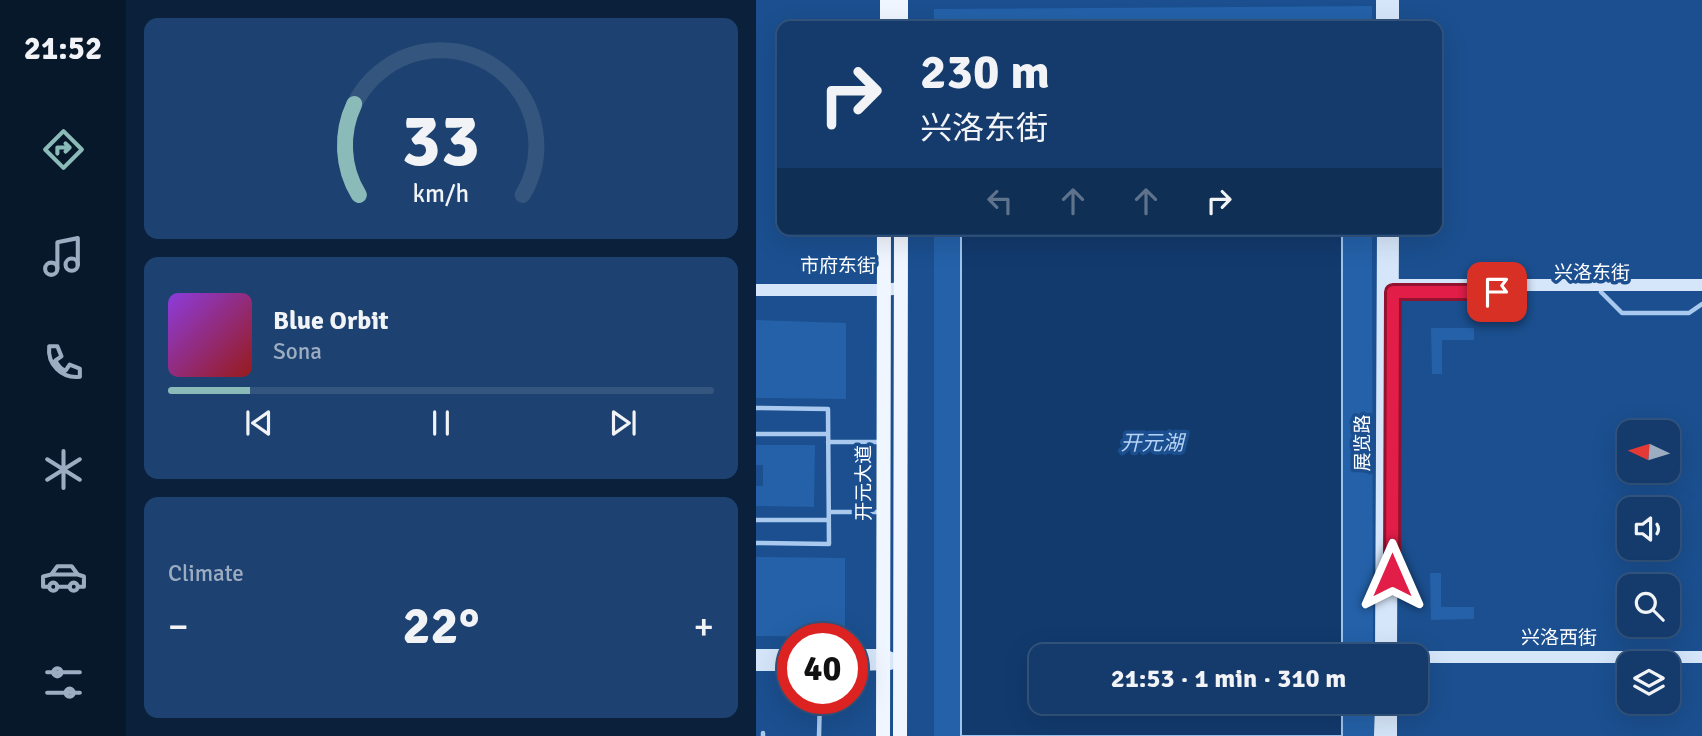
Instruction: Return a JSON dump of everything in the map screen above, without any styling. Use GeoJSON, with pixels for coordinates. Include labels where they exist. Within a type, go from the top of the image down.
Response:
{"type":"FeatureCollection","features":[{"type":"Feature","properties":{"kind":"main road"},"geometry":{"type":"LineString","coordinates":[[887,0],[887,21]]}},
{"type":"Feature","properties":{"kind":"main road"},"geometry":{"type":"LineString","coordinates":[[901,0],[901,21]]}},
{"type":"Feature","properties":{"kind":"main road","name":"开元大道"},"geometry":{"type":"LineString","coordinates":[[883,736],[884,235]]}},
{"type":"Feature","properties":{"kind":"main road","name":"开元大道"},"geometry":{"type":"LineString","coordinates":[[900,736],[901,235]]}},
{"type":"Feature","properties":{"kind":"street"},"geometry":{"type":"LineString","coordinates":[[1382,0],[1382,21]]}},
{"type":"Feature","properties":{"kind":"street"},"geometry":{"type":"LineString","coordinates":[[1392,0],[1392,21]]}},
{"type":"Feature","properties":{"kind":"street","name":"展览路"},"geometry":{"type":"LineString","coordinates":[[1383,235],[1389,289],[1391,644]]}},
{"type":"Feature","properties":{"kind":"street","name":"展览路"},"geometry":{"type":"LineString","coordinates":[[1381,644],[1389,289],[1393,235]]}},
{"type":"Feature","properties":{"kind":"street","name":"市府东街"},"geometry":{"type":"LineString","coordinates":[[756,285],[884,288]]}},
{"type":"Feature","properties":{"kind":"street","name":"兴洛东街"},"geometry":{"type":"LineString","coordinates":[[1389,289],[1702,285]]}},
{"type":"Feature","properties":{"kind":"street","name":"市府东街"},"geometry":{"type":"LineString","coordinates":[[756,290],[901,288]]}},
{"type":"Feature","properties":{"kind":"street","name":"兴洛东街"},"geometry":{"type":"LineString","coordinates":[[1389,289],[1702,292]]}},
{"type":"Feature","properties":{"kind":"street"},"geometry":{"type":"LineString","coordinates":[[756,655],[777,655]]}},
{"type":"Feature","properties":{"kind":"street","name":"兴洛西街"},"geometry":{"type":"LineString","coordinates":[[1428,657],[1702,657]]}},
{"type":"Feature","properties":{"kind":"street"},"geometry":{"type":"LineString","coordinates":[[868,658],[900,662]]}},
{"type":"Feature","properties":{"kind":"street"},"geometry":{"type":"LineString","coordinates":[[868,662],[883,660]]}},
{"type":"Feature","properties":{"kind":"street","name":"兴洛西街"},"geometry":{"type":"LineString","coordinates":[[1428,664],[1617,664]]}},
{"type":"Feature","properties":{"kind":"street"},"geometry":{"type":"LineString","coordinates":[[1680,664],[1702,664]]}},
{"type":"Feature","properties":{"kind":"street"},"geometry":{"type":"LineString","coordinates":[[756,665],[777,665]]}},
{"type":"Feature","properties":{"kind":"street"},"geometry":{"type":"LineString","coordinates":[[1381,714],[1381,736]]}},
{"type":"Feature","properties":{"kind":"street"},"geometry":{"type":"LineString","coordinates":[[1391,714],[1391,736]]}},
{"type":"Feature","properties":{"kind":"lane"},"geometry":{"type":"LineString","coordinates":[[1601,292],[1622,313],[1689,313],[1702,304]]}},
{"type":"Feature","properties":{"kind":"lane"},"geometry":{"type":"LineString","coordinates":[[756,408],[828,409],[829,512],[829,544],[756,544]]}},
{"type":"Feature","properties":{"kind":"lane"},"geometry":{"type":"LineString","coordinates":[[756,434],[828,434]]}},
{"type":"Feature","properties":{"kind":"lane"},"geometry":{"type":"LineString","coordinates":[[828,442],[883,442]]}},
{"type":"Feature","properties":{"kind":"lane"},"geometry":{"type":"LineString","coordinates":[[829,512],[883,512]]}},
{"type":"Feature","properties":{"kind":"lane"},"geometry":{"type":"LineString","coordinates":[[756,520],[829,520]]}},
{"type":"Feature","properties":{"kind":"lane"},"geometry":{"type":"LineString","coordinates":[[819,736],[820,714]]}},
{"type":"Feature","properties":{"kind":"shaded area"},"geometry":{"type":"Polygon","coordinates":[[[1372,6],[1372,21],[934,21],[934,9],[1372,6]]]}},
{"type":"Feature","properties":{"kind":"shaded area"},"geometry":{"type":"Polygon","coordinates":[[[934,235],[961,235],[961,736],[934,736],[934,235]]]}},
{"type":"Feature","properties":{"kind":"shaded area"},"geometry":{"type":"Polygon","coordinates":[[[1342,235],[1372,235],[1373,644],[1342,644],[1342,235]]]}},
{"type":"Feature","properties":{"kind":"shaded area"},"geometry":{"type":"Polygon","coordinates":[[[756,320],[846,323],[846,399],[756,398],[756,320]]]}},
{"type":"Feature","properties":{"kind":"shaded area"},"geometry":{"type":"Polygon","coordinates":[[[1431,328],[1474,328],[1474,340],[1442,340],[1442,374],[1432,374],[1431,328]]]}},
{"type":"Feature","properties":{"kind":"shaded area"},"geometry":{"type":"Polygon","coordinates":[[[756,445],[815,445],[814,507],[756,506],[756,486],[763,486],[763,465],[756,465],[756,445]]]}},
{"type":"Feature","properties":{"kind":"shaded area"},"geometry":{"type":"Polygon","coordinates":[[[756,557],[845,558],[845,623],[777,623],[777,636],[756,636],[756,557]]]}},
{"type":"Feature","properties":{"kind":"shaded area"},"geometry":{"type":"Polygon","coordinates":[[[1430,573],[1441,573],[1441,607],[1474,607],[1474,619],[1431,620],[1430,573]]]}},
{"type":"Feature","properties":{"kind":"shaded area"},"geometry":{"type":"Polygon","coordinates":[[[1342,714],[1374,714],[1374,736],[1342,736],[1342,714]]]}},
{"type":"Feature","properties":{"kind":"water","name":"开元湖"},"geometry":{"type":"Polygon","coordinates":[[[961,235],[1342,235],[1342,644],[1029,644],[1029,714],[1342,714],[1342,736],[961,736],[961,235]]]}},
{"type":"Feature","properties":{"kind":"route"},"geometry":{"type":"LineString","coordinates":[[1392,575],[1393,292],[1497,292]]}}]}
